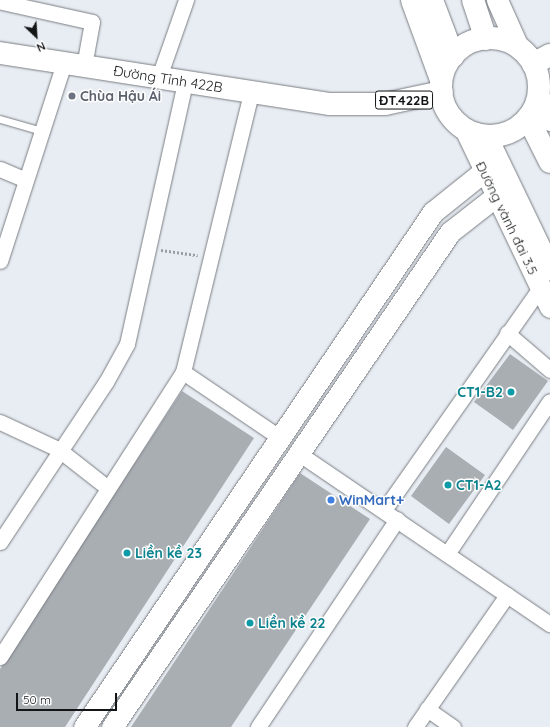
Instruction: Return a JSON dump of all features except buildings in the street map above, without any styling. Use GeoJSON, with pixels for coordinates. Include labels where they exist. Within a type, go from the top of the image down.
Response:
{"type":"FeatureCollection","features":[{"type":"Feature","properties":{"kind":"main road"},"geometry":{"type":"LineString","coordinates":[[412,0],[442,87],[447,112],[465,129],[486,136],[501,135],[528,118],[538,95]]}},
{"type":"Feature","properties":{"kind":"main road"},"geometry":{"type":"LineString","coordinates":[[432,0],[453,56]]}},
{"type":"Feature","properties":{"kind":"main road"},"geometry":{"type":"LineString","coordinates":[[473,0],[486,38]]}},
{"type":"Feature","properties":{"kind":"main road"},"geometry":{"type":"LineString","coordinates":[[496,0],[518,47]]}},
{"type":"Feature","properties":{"kind":"main road"},"geometry":{"type":"LineString","coordinates":[[442,87],[453,56],[470,43],[486,38],[518,47],[541,59],[537,73],[538,95],[550,120]]}},
{"type":"Feature","properties":{"kind":"main road","name":"Đường Tỉnh 422B"},"geometry":{"type":"LineString","coordinates":[[0,53],[336,104],[385,104],[442,87]]}},
{"type":"Feature","properties":{"kind":"main road"},"geometry":{"type":"LineString","coordinates":[[528,118],[550,162]]}},
{"type":"Feature","properties":{"kind":"main road","name":"Đường vành đai 3.5"},"geometry":{"type":"LineString","coordinates":[[465,129],[483,172],[550,307]]}},
{"type":"Feature","properties":{"kind":"main road"},"geometry":{"type":"LineString","coordinates":[[486,136],[550,269]]}},
{"type":"Feature","properties":{"kind":"main road"},"geometry":{"type":"LineString","coordinates":[[84,727],[279,437],[433,212],[483,172]]}},
{"type":"Feature","properties":{"kind":"main road"},"geometry":{"type":"LineString","coordinates":[[112,727],[301,455],[450,232],[496,196]]}},
{"type":"Feature","properties":{"kind":"main road"},"geometry":{"type":"LineString","coordinates":[[444,204],[458,226]]}},
{"type":"Feature","properties":{"kind":"main road"},"geometry":{"type":"LineString","coordinates":[[279,437],[301,455]]}},
{"type":"Feature","properties":{"kind":"street"},"geometry":{"type":"LineString","coordinates":[[159,78],[186,0]]}},
{"type":"Feature","properties":{"kind":"street"},"geometry":{"type":"LineString","coordinates":[[0,261],[42,131],[92,22],[2,6]]}},
{"type":"Feature","properties":{"kind":"street"},"geometry":{"type":"LineString","coordinates":[[0,542],[58,449],[106,382],[127,344],[185,82]]}},
{"type":"Feature","properties":{"kind":"street"},"geometry":{"type":"LineString","coordinates":[[0,657],[183,372],[251,92]]}},
{"type":"Feature","properties":{"kind":"street"},"geometry":{"type":"LineString","coordinates":[[0,169],[26,180]]}},
{"type":"Feature","properties":{"kind":"street"},"geometry":{"type":"LineString","coordinates":[[384,510],[540,288]]}},
{"type":"Feature","properties":{"kind":"street"},"geometry":{"type":"LineString","coordinates":[[507,333],[550,370]]}},
{"type":"Feature","properties":{"kind":"street"},"geometry":{"type":"LineString","coordinates":[[183,372],[279,437]]}},
{"type":"Feature","properties":{"kind":"street"},"geometry":{"type":"LineString","coordinates":[[447,554],[550,401]]}},
{"type":"Feature","properties":{"kind":"street"},"geometry":{"type":"LineString","coordinates":[[0,422],[58,449],[108,488]]}},
{"type":"Feature","properties":{"kind":"street"},"geometry":{"type":"LineString","coordinates":[[301,455],[550,624]]}},
{"type":"Feature","properties":{"kind":"street"},"geometry":{"type":"LineString","coordinates":[[258,727],[397,519]]}},
{"type":"Feature","properties":{"kind":"street"},"geometry":{"type":"LineString","coordinates":[[415,727],[507,595]]}},
{"type":"Feature","properties":{"kind":"street"},"geometry":{"type":"LineString","coordinates":[[427,709],[453,727]]}},
{"type":"Feature","properties":{"kind":"lane"},"geometry":{"type":"LineString","coordinates":[[0,120],[42,131]]}},
{"type":"Feature","properties":{"kind":"path"},"geometry":{"type":"LineString","coordinates":[[149,248],[211,257]]}},
{"type":"Feature","properties":{"kind":"place","name":"Chùa Hậu Ái"},"geometry":{"type":"Point","coordinates":[72,96]}},
{"type":"Feature","properties":{"kind":"place","name":"CT1-B2"},"geometry":{"type":"Point","coordinates":[511,392]}},
{"type":"Feature","properties":{"kind":"place","name":"CT1-A2"},"geometry":{"type":"Point","coordinates":[448,485]}},
{"type":"Feature","properties":{"kind":"place","name":"WinMart+"},"geometry":{"type":"Point","coordinates":[331,500]}},
{"type":"Feature","properties":{"kind":"place","name":"Liền kề 23"},"geometry":{"type":"Point","coordinates":[127,553]}},
{"type":"Feature","properties":{"kind":"place","name":"Liền kề 22"},"geometry":{"type":"Point","coordinates":[250,623]}}]}
